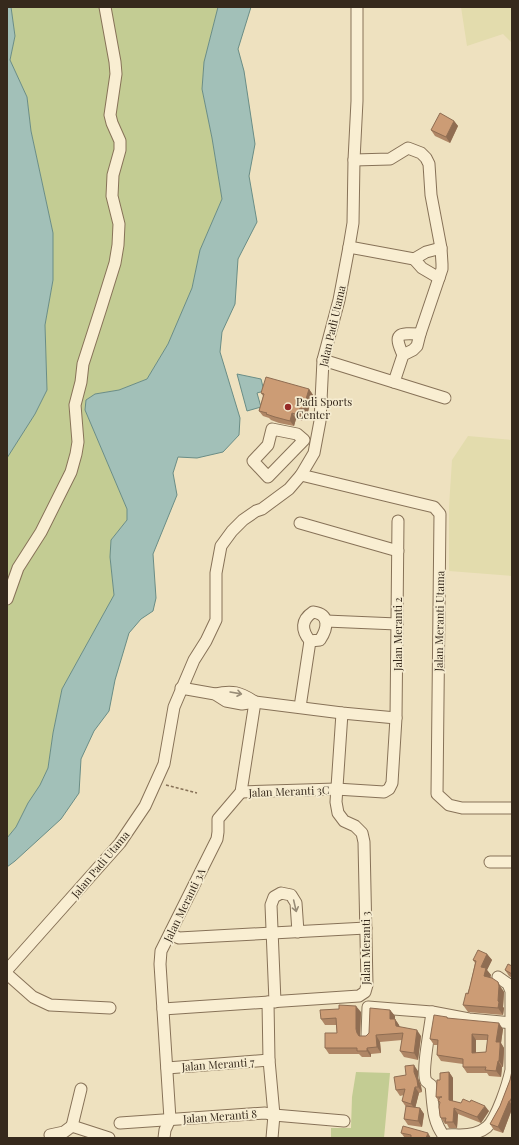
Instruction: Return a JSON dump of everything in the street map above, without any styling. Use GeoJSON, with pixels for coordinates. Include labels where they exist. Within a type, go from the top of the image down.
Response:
{"type":"FeatureCollection","features":[{"type":"Feature","properties":{"kind":"street"},"geometry":{"type":"LineString","coordinates":[[7,599],[18,568],[41,532],[72,466],[76,454],[78,442],[75,405],[81,382],[83,364],[104,301],[115,263],[118,245],[119,224],[112,196],[113,175],[120,150],[120,141],[112,123],[110,114],[115,68],[104,7]]}},
{"type":"Feature","properties":{"kind":"street","name":"Jalan Padi Utama"},"geometry":{"type":"LineString","coordinates":[[7,970],[120,843],[145,806],[164,764],[174,707],[181,688],[194,660],[206,641],[216,620],[216,574],[221,546],[232,531],[243,520],[278,498],[289,489],[301,475],[314,453],[320,421],[320,386],[323,360],[339,300],[352,223],[357,101],[357,7]]}},
{"type":"Feature","properties":{"kind":"street"},"geometry":{"type":"LineString","coordinates":[[354,160],[390,159],[408,148],[421,153],[430,164],[429,178],[443,257],[442,269],[417,346],[413,350],[403,355],[394,382]]}},
{"type":"Feature","properties":{"kind":"street"},"geometry":{"type":"LineString","coordinates":[[349,247],[414,259],[422,268],[439,278]]}},
{"type":"Feature","properties":{"kind":"street"},"geometry":{"type":"LineString","coordinates":[[414,259],[426,252],[441,248]]}},
{"type":"Feature","properties":{"kind":"street"},"geometry":{"type":"LineString","coordinates":[[403,355],[397,343],[397,338],[400,335],[408,333],[420,334]]}},
{"type":"Feature","properties":{"kind":"street"},"geometry":{"type":"LineString","coordinates":[[323,360],[444,398]]}},
{"type":"Feature","properties":{"kind":"street"},"geometry":{"type":"LineString","coordinates":[[272,429],[297,434],[304,440],[299,445],[268,476],[253,461],[268,445],[272,429]]}},
{"type":"Feature","properties":{"kind":"street"},"geometry":{"type":"LineString","coordinates":[[299,445],[314,453]]}},
{"type":"Feature","properties":{"kind":"street","name":"Jalan Meranti Utama"},"geometry":{"type":"LineString","coordinates":[[301,475],[434,507],[440,514],[437,794],[449,806],[462,808],[512,808]]}},
{"type":"Feature","properties":{"kind":"street","name":"Jalan Meranti 2"},"geometry":{"type":"LineString","coordinates":[[336,789],[384,792],[389,789],[392,783],[396,718],[398,521]]}},
{"type":"Feature","properties":{"kind":"street"},"geometry":{"type":"LineString","coordinates":[[300,523],[398,551]]}},
{"type":"Feature","properties":{"kind":"street"},"geometry":{"type":"LineString","coordinates":[[300,708],[310,641],[306,636],[304,625],[306,616],[313,612],[319,613],[324,616],[326,620],[324,634],[320,640],[310,641]]}},
{"type":"Feature","properties":{"kind":"street"},"geometry":{"type":"LineString","coordinates":[[326,620],[397,624]]}},
{"type":"Feature","properties":{"kind":"street"},"geometry":{"type":"LineString","coordinates":[[181,688],[215,694],[226,701],[242,704],[255,702],[396,718]]}},
{"type":"Feature","properties":{"kind":"street"},"geometry":{"type":"LineString","coordinates":[[241,792],[255,702]]}},
{"type":"Feature","properties":{"kind":"street","name":"Jalan Meranti 3"},"geometry":{"type":"LineString","coordinates":[[163,1009],[358,996],[365,992],[367,985],[364,842],[362,832],[355,826],[344,821],[338,813],[336,802],[342,713]]}},
{"type":"Feature","properties":{"kind":"street","name":"Jalan Meranti 3C"},"geometry":{"type":"LineString","coordinates":[[241,792],[336,789]]}},
{"type":"Feature","properties":{"kind":"street","name":"Jalan Meranti 3A"},"geometry":{"type":"LineString","coordinates":[[170,1119],[160,964],[161,951],[217,839],[218,819],[241,792]]}},
{"type":"Feature","properties":{"kind":"street"},"geometry":{"type":"LineString","coordinates":[[490,862],[512,862]]}},
{"type":"Feature","properties":{"kind":"street"},"geometry":{"type":"LineString","coordinates":[[272,1138],[274,1115],[269,1060],[272,933],[271,905],[274,897],[281,893],[291,895],[296,903],[298,932]]}},
{"type":"Feature","properties":{"kind":"street"},"geometry":{"type":"LineString","coordinates":[[170,934],[179,938],[366,928]]}},
{"type":"Feature","properties":{"kind":"street"},"geometry":{"type":"LineString","coordinates":[[7,974],[32,997],[50,1005],[110,1008]]}},
{"type":"Feature","properties":{"kind":"street"},"geometry":{"type":"LineString","coordinates":[[432,1012],[427,1045],[425,1076],[426,1081],[431,1085],[434,1119],[443,1137],[449,1134],[460,1135],[479,1132],[486,1128],[490,1123],[508,1082],[511,1070],[511,991],[508,984],[498,977]]}},
{"type":"Feature","properties":{"kind":"street"},"geometry":{"type":"LineString","coordinates":[[367,1036],[368,1007],[432,1012],[469,1019],[512,1023]]}},
{"type":"Feature","properties":{"kind":"street","name":"Jalan Meranti 7"},"geometry":{"type":"LineString","coordinates":[[167,1068],[269,1060]]}},
{"type":"Feature","properties":{"kind":"street"},"geometry":{"type":"LineString","coordinates":[[50,1135],[64,1132],[72,1126],[80,1089]]}},
{"type":"Feature","properties":{"kind":"street","name":"Jalan Meranti 8"},"geometry":{"type":"LineString","coordinates":[[120,1123],[265,1113],[344,1121]]}},
{"type":"Feature","properties":{"kind":"street"},"geometry":{"type":"LineString","coordinates":[[164,1138],[165,1130],[170,1119]]}},
{"type":"Feature","properties":{"kind":"street"},"geometry":{"type":"LineString","coordinates":[[72,1126],[109,1138]]}},
{"type":"Feature","properties":{"kind":"path"},"geometry":{"type":"LineString","coordinates":[[156,782],[197,793]]}},
{"type":"Feature","properties":{"kind":"shaded area"},"geometry":{"type":"Polygon","coordinates":[[[461,7],[512,7],[512,43],[503,34],[467,46],[461,7]]]}},
{"type":"Feature","properties":{"kind":"shaded area"},"geometry":{"type":"Polygon","coordinates":[[[468,436],[512,440],[512,576],[449,571],[449,507],[452,460],[468,436]]]}},
{"type":"Feature","properties":{"kind":"green space"},"geometry":{"type":"Polygon","coordinates":[[[11,7],[218,7],[204,62],[202,89],[222,199],[200,250],[192,288],[168,344],[147,379],[119,390],[95,394],[86,400],[85,410],[127,509],[127,520],[111,540],[110,557],[114,595],[62,689],[48,768],[16,827],[7,838],[7,458],[35,414],[47,390],[45,325],[53,280],[53,233],[31,131],[27,97],[10,60],[15,36],[11,7]]]}},
{"type":"Feature","properties":{"kind":"green space"},"geometry":{"type":"Polygon","coordinates":[[[356,1072],[390,1073],[384,1138],[331,1138],[331,1128],[351,1128],[352,1097],[356,1072]]]}},
{"type":"Feature","properties":{"kind":"water"},"geometry":{"type":"Polygon","coordinates":[[[7,7],[11,7],[15,36],[10,60],[27,97],[31,131],[53,233],[53,280],[45,325],[47,390],[35,414],[7,458],[7,7]]]}},
{"type":"Feature","properties":{"kind":"water"},"geometry":{"type":"Polygon","coordinates":[[[218,7],[251,7],[238,49],[244,71],[255,144],[249,176],[257,222],[238,259],[235,304],[222,332],[220,352],[240,418],[239,435],[223,452],[197,458],[178,457],[173,473],[177,495],[153,554],[156,598],[153,611],[141,619],[129,633],[115,680],[109,711],[94,731],[81,759],[79,793],[61,819],[7,867],[7,838],[16,827],[48,768],[62,689],[114,595],[110,557],[111,540],[127,520],[127,509],[85,410],[86,400],[95,394],[119,390],[147,379],[168,344],[192,288],[200,250],[222,199],[202,89],[204,62],[218,7]]]}},
{"type":"Feature","properties":{"kind":"water"},"geometry":{"type":"Polygon","coordinates":[[[237,374],[261,379],[264,391],[257,393],[261,407],[247,411],[237,374]]]}},
{"type":"Feature","properties":{"kind":"building"},"geometry":{"type":"Polygon","coordinates":[[[440,113],[454,121],[446,137],[431,130],[440,113]]]}},
{"type":"Feature","properties":{"kind":"building","name":"Padi Sports Center"},"geometry":{"type":"Polygon","coordinates":[[[266,377],[309,389],[303,409],[300,408],[298,415],[292,413],[290,421],[259,411],[264,394],[261,393],[266,377]]]}},
{"type":"Feature","properties":{"kind":"building"},"geometry":{"type":"Polygon","coordinates":[[[478,950],[487,954],[481,967],[486,968],[484,976],[492,978],[498,982],[498,1008],[463,1005],[466,993],[468,994],[476,961],[473,960],[478,950]]]}},
{"type":"Feature","properties":{"kind":"building"},"geometry":{"type":"Polygon","coordinates":[[[508,964],[512,966],[512,974],[505,970],[508,964]]]}},
{"type":"Feature","properties":{"kind":"building"},"geometry":{"type":"Polygon","coordinates":[[[339,1005],[356,1006],[356,1029],[359,1036],[366,1036],[369,1033],[370,1008],[390,1010],[390,1019],[395,1019],[396,1026],[417,1030],[414,1053],[400,1051],[403,1033],[376,1035],[377,1047],[367,1048],[367,1051],[357,1051],[357,1048],[325,1048],[325,1033],[337,1033],[336,1018],[321,1019],[320,1010],[339,1009],[339,1005]]]}},
{"type":"Feature","properties":{"kind":"building"},"geometry":{"type":"Polygon","coordinates":[[[434,1015],[447,1018],[499,1023],[496,1042],[500,1042],[500,1047],[499,1061],[496,1071],[485,1070],[486,1067],[463,1067],[463,1059],[437,1055],[438,1040],[430,1039],[434,1015]],[[472,1034],[472,1053],[486,1052],[488,1035],[472,1034]]]}},
{"type":"Feature","properties":{"kind":"building"},"geometry":{"type":"Polygon","coordinates":[[[414,1065],[414,1072],[418,1087],[415,1087],[411,1104],[402,1101],[405,1089],[396,1090],[394,1077],[406,1075],[405,1066],[414,1065]]]}},
{"type":"Feature","properties":{"kind":"building"},"geometry":{"type":"Polygon","coordinates":[[[512,1071],[512,1097],[498,1127],[490,1124],[500,1106],[512,1071]]]}},
{"type":"Feature","properties":{"kind":"building"},"geometry":{"type":"Polygon","coordinates":[[[449,1072],[449,1100],[461,1103],[463,1099],[470,1102],[471,1100],[485,1106],[477,1117],[454,1108],[453,1122],[445,1122],[446,1118],[441,1118],[440,1116],[440,1102],[438,1101],[440,1097],[436,1097],[437,1080],[440,1080],[440,1073],[449,1072]]]}},
{"type":"Feature","properties":{"kind":"building"},"geometry":{"type":"Polygon","coordinates":[[[406,1106],[420,1108],[418,1121],[404,1119],[406,1106]]]}},
{"type":"Feature","properties":{"kind":"building"},"geometry":{"type":"Polygon","coordinates":[[[403,1126],[428,1133],[426,1138],[411,1138],[411,1135],[401,1133],[403,1126]]]}},
{"type":"Feature","properties":{"kind":"place","name":"Padi Sports Center"},"geometry":{"type":"Point","coordinates":[288,407]}}]}
